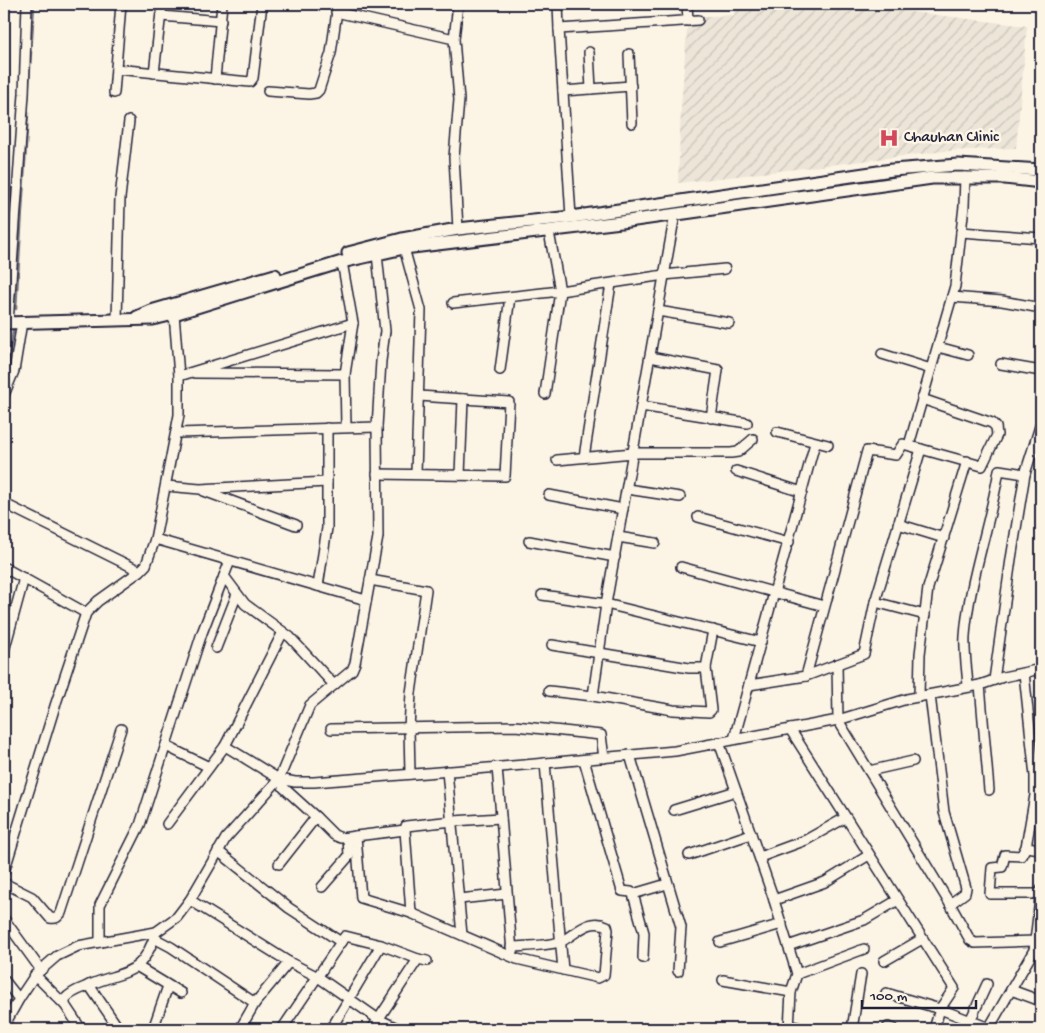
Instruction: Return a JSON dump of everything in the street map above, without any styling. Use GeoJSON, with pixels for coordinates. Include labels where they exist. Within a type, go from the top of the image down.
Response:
{"type":"FeatureCollection","features":[{"type":"Feature","properties":{"kind":"main road"},"geometry":{"type":"LineString","coordinates":[[132,320],[151,311],[341,255],[402,239],[458,229],[571,217],[835,177],[926,166],[958,164],[1041,170]]}},
{"type":"Feature","properties":{"kind":"main road"},"geometry":{"type":"LineString","coordinates":[[6,323],[153,319],[342,262],[404,248],[549,232],[903,181],[965,177],[1041,182]]}},
{"type":"Feature","properties":{"kind":"street"},"geometry":{"type":"LineString","coordinates":[[6,323],[18,194],[27,4]]}},
{"type":"Feature","properties":{"kind":"street"},"geometry":{"type":"LineString","coordinates":[[114,93],[122,4]]}},
{"type":"Feature","properties":{"kind":"street"},"geometry":{"type":"LineString","coordinates":[[154,73],[162,4]]}},
{"type":"Feature","properties":{"kind":"street"},"geometry":{"type":"LineString","coordinates":[[215,79],[222,4]]}},
{"type":"Feature","properties":{"kind":"street"},"geometry":{"type":"LineString","coordinates":[[116,69],[252,81],[262,4]]}},
{"type":"Feature","properties":{"kind":"street"},"geometry":{"type":"LineString","coordinates":[[458,4],[454,39],[459,100],[454,158],[458,229]]}},
{"type":"Feature","properties":{"kind":"street"},"geometry":{"type":"LineString","coordinates":[[558,4],[571,217]]}},
{"type":"Feature","properties":{"kind":"street"},"geometry":{"type":"LineString","coordinates":[[687,4],[688,21]]}},
{"type":"Feature","properties":{"kind":"street"},"geometry":{"type":"LineString","coordinates":[[268,91],[310,94],[320,90],[331,53],[337,8],[454,39]]}},
{"type":"Feature","properties":{"kind":"street"},"geometry":{"type":"LineString","coordinates":[[161,16],[221,21]]}},
{"type":"Feature","properties":{"kind":"street"},"geometry":{"type":"LineString","coordinates":[[560,28],[698,20]]}},
{"type":"Feature","properties":{"kind":"street"},"geometry":{"type":"LineString","coordinates":[[589,52],[591,89]]}},
{"type":"Feature","properties":{"kind":"street"},"geometry":{"type":"LineString","coordinates":[[629,54],[632,123]]}},
{"type":"Feature","properties":{"kind":"street"},"geometry":{"type":"LineString","coordinates":[[563,91],[631,86]]}},
{"type":"Feature","properties":{"kind":"street"},"geometry":{"type":"LineString","coordinates":[[116,320],[120,198],[129,121]]}},
{"type":"Feature","properties":{"kind":"street"},"geometry":{"type":"LineString","coordinates":[[909,445],[955,286],[965,177]]}},
{"type":"Feature","properties":{"kind":"street"},"geometry":{"type":"LineString","coordinates":[[4,216],[5,190],[18,194]]}},
{"type":"Feature","properties":{"kind":"street"},"geometry":{"type":"LineString","coordinates":[[593,696],[606,604],[675,214]]}},
{"type":"Feature","properties":{"kind":"street"},"geometry":{"type":"LineString","coordinates":[[545,394],[560,291],[549,232]]}},
{"type":"Feature","properties":{"kind":"street"},"geometry":{"type":"LineString","coordinates":[[961,232],[1041,238]]}},
{"type":"Feature","properties":{"kind":"street"},"geometry":{"type":"LineString","coordinates":[[404,248],[422,310],[416,473]]}},
{"type":"Feature","properties":{"kind":"street"},"geometry":{"type":"LineString","coordinates":[[65,1004],[64,999],[69,994],[138,967],[143,962],[155,935],[177,917],[190,900],[226,838],[279,779],[310,705],[352,670],[355,663],[378,537],[377,427],[385,331],[377,254]]}},
{"type":"Feature","properties":{"kind":"street"},"geometry":{"type":"LineString","coordinates":[[342,262],[353,323],[345,374],[346,428]]}},
{"type":"Feature","properties":{"kind":"street"},"geometry":{"type":"LineString","coordinates":[[453,303],[560,291],[664,275],[725,270]]}},
{"type":"Feature","properties":{"kind":"street"},"geometry":{"type":"LineString","coordinates":[[584,458],[611,284]]}},
{"type":"Feature","properties":{"kind":"street"},"geometry":{"type":"LineString","coordinates":[[500,370],[510,297]]}},
{"type":"Feature","properties":{"kind":"street"},"geometry":{"type":"LineString","coordinates":[[952,297],[1041,308]]}},
{"type":"Feature","properties":{"kind":"street"},"geometry":{"type":"LineString","coordinates":[[658,311],[728,323]]}},
{"type":"Feature","properties":{"kind":"street"},"geometry":{"type":"LineString","coordinates":[[4,872],[86,613],[98,601],[140,571],[146,564],[155,539],[179,415],[182,374],[174,314]]}},
{"type":"Feature","properties":{"kind":"street"},"geometry":{"type":"LineString","coordinates":[[4,395],[14,371],[22,322]]}},
{"type":"Feature","properties":{"kind":"street"},"geometry":{"type":"LineString","coordinates":[[182,374],[353,323]]}},
{"type":"Feature","properties":{"kind":"street"},"geometry":{"type":"LineString","coordinates":[[938,347],[968,355]]}},
{"type":"Feature","properties":{"kind":"street"},"geometry":{"type":"LineString","coordinates":[[882,354],[931,369]]}},
{"type":"Feature","properties":{"kind":"street"},"geometry":{"type":"LineString","coordinates":[[650,356],[718,370],[711,418]]}},
{"type":"Feature","properties":{"kind":"street"},"geometry":{"type":"LineString","coordinates":[[1001,364],[1041,371]]}},
{"type":"Feature","properties":{"kind":"street"},"geometry":{"type":"LineString","coordinates":[[182,374],[345,374]]}},
{"type":"Feature","properties":{"kind":"street"},"geometry":{"type":"LineString","coordinates":[[377,474],[416,473],[505,476],[509,402],[419,396]]}},
{"type":"Feature","properties":{"kind":"street"},"geometry":{"type":"LineString","coordinates":[[460,475],[463,399]]}},
{"type":"Feature","properties":{"kind":"street"},"geometry":{"type":"LineString","coordinates":[[806,676],[867,451],[896,455],[903,444],[982,466],[997,435],[996,427],[992,423],[922,399]]}},
{"type":"Feature","properties":{"kind":"street"},"geometry":{"type":"LineString","coordinates":[[641,406],[746,423]]}},
{"type":"Feature","properties":{"kind":"street"},"geometry":{"type":"LineString","coordinates":[[994,680],[1010,559],[1025,474],[1041,423]]}},
{"type":"Feature","properties":{"kind":"street"},"geometry":{"type":"LineString","coordinates":[[177,433],[377,427]]}},
{"type":"Feature","properties":{"kind":"street"},"geometry":{"type":"LineString","coordinates":[[318,586],[327,528],[327,428]]}},
{"type":"Feature","properties":{"kind":"street"},"geometry":{"type":"LineString","coordinates":[[777,432],[828,445]]}},
{"type":"Feature","properties":{"kind":"street"},"geometry":{"type":"LineString","coordinates":[[557,460],[633,453],[731,453],[738,452],[753,438]]}},
{"type":"Feature","properties":{"kind":"street"},"geometry":{"type":"LineString","coordinates":[[734,739],[815,443]]}},
{"type":"Feature","properties":{"kind":"street"},"geometry":{"type":"LineString","coordinates":[[749,684],[806,676],[864,654],[875,602],[921,448]]}},
{"type":"Feature","properties":{"kind":"street"},"geometry":{"type":"LineString","coordinates":[[918,697],[920,654],[928,588],[967,461]]}},
{"type":"Feature","properties":{"kind":"street"},"geometry":{"type":"LineString","coordinates":[[968,686],[965,637],[976,568],[994,501],[999,470],[1025,474]]}},
{"type":"Feature","properties":{"kind":"street"},"geometry":{"type":"LineString","coordinates":[[736,471],[802,492]]}},
{"type":"Feature","properties":{"kind":"street"},"geometry":{"type":"LineString","coordinates":[[166,486],[200,489],[327,482]]}},
{"type":"Feature","properties":{"kind":"street"},"geometry":{"type":"LineString","coordinates":[[200,489],[296,525]]}},
{"type":"Feature","properties":{"kind":"street"},"geometry":{"type":"LineString","coordinates":[[627,489],[680,497]]}},
{"type":"Feature","properties":{"kind":"street"},"geometry":{"type":"LineString","coordinates":[[550,495],[623,509]]}},
{"type":"Feature","properties":{"kind":"street"},"geometry":{"type":"LineString","coordinates":[[4,504],[140,571]]}},
{"type":"Feature","properties":{"kind":"street"},"geometry":{"type":"LineString","coordinates":[[698,517],[788,542]]}},
{"type":"Feature","properties":{"kind":"street"},"geometry":{"type":"LineString","coordinates":[[898,524],[944,538]]}},
{"type":"Feature","properties":{"kind":"street"},"geometry":{"type":"LineString","coordinates":[[618,537],[655,543]]}},
{"type":"Feature","properties":{"kind":"street"},"geometry":{"type":"LineString","coordinates":[[155,539],[366,600]]}},
{"type":"Feature","properties":{"kind":"street"},"geometry":{"type":"LineString","coordinates":[[529,541],[615,557]]}},
{"type":"Feature","properties":{"kind":"street"},"geometry":{"type":"LineString","coordinates":[[100,942],[100,905],[140,825],[202,633],[230,560]]}},
{"type":"Feature","properties":{"kind":"street"},"geometry":{"type":"LineString","coordinates":[[681,567],[824,606]]}},
{"type":"Feature","properties":{"kind":"street"},"geometry":{"type":"LineString","coordinates":[[5,568],[86,613]]}},
{"type":"Feature","properties":{"kind":"street"},"geometry":{"type":"LineString","coordinates":[[224,576],[245,604],[290,637],[334,685]]}},
{"type":"Feature","properties":{"kind":"street"},"geometry":{"type":"LineString","coordinates":[[4,651],[7,626],[24,578]]}},
{"type":"Feature","properties":{"kind":"street"},"geometry":{"type":"LineString","coordinates":[[370,580],[426,590],[411,693],[409,728],[410,774]]}},
{"type":"Feature","properties":{"kind":"street"},"geometry":{"type":"LineString","coordinates":[[216,648],[237,594]]}},
{"type":"Feature","properties":{"kind":"street"},"geometry":{"type":"LineString","coordinates":[[542,595],[606,604],[761,642]]}},
{"type":"Feature","properties":{"kind":"street"},"geometry":{"type":"LineString","coordinates":[[875,602],[925,615]]}},
{"type":"Feature","properties":{"kind":"street"},"geometry":{"type":"LineString","coordinates":[[549,690],[673,710],[709,712],[711,710],[706,668],[713,630]]}},
{"type":"Feature","properties":{"kind":"street"},"geometry":{"type":"LineString","coordinates":[[167,824],[225,746],[283,632]]}},
{"type":"Feature","properties":{"kind":"street"},"geometry":{"type":"LineString","coordinates":[[552,645],[689,668],[706,668]]}},
{"type":"Feature","properties":{"kind":"street"},"geometry":{"type":"LineString","coordinates":[[837,664],[838,720],[972,942],[1036,941]]}},
{"type":"Feature","properties":{"kind":"street"},"geometry":{"type":"LineString","coordinates":[[225,746],[279,779],[295,782],[584,760],[675,751],[838,720],[918,697],[980,685],[1041,669]]}},
{"type":"Feature","properties":{"kind":"street"},"geometry":{"type":"LineString","coordinates":[[1024,673],[1037,811],[1026,847],[1021,856],[1006,855],[1002,867],[992,868],[990,894],[1041,894]]}},
{"type":"Feature","properties":{"kind":"street"},"geometry":{"type":"LineString","coordinates":[[980,685],[988,790]]}},
{"type":"Feature","properties":{"kind":"street"},"geometry":{"type":"LineString","coordinates":[[930,695],[944,812],[966,886],[965,893],[950,904]]}},
{"type":"Feature","properties":{"kind":"street"},"geometry":{"type":"LineString","coordinates":[[331,729],[515,726],[601,735],[604,758]]}},
{"type":"Feature","properties":{"kind":"street"},"geometry":{"type":"LineString","coordinates":[[4,883],[32,897],[50,918],[57,918],[64,904],[121,729]]}},
{"type":"Feature","properties":{"kind":"street"},"geometry":{"type":"LineString","coordinates":[[790,729],[954,988],[940,1009],[934,1029]]}},
{"type":"Feature","properties":{"kind":"street"},"geometry":{"type":"LineString","coordinates":[[720,742],[782,924],[797,974],[791,992],[789,1027],[805,1029]]}},
{"type":"Feature","properties":{"kind":"street"},"geometry":{"type":"LineString","coordinates":[[166,746],[209,767]]}},
{"type":"Feature","properties":{"kind":"street"},"geometry":{"type":"LineString","coordinates":[[630,755],[680,927],[678,971]]}},
{"type":"Feature","properties":{"kind":"street"},"geometry":{"type":"LineString","coordinates":[[584,760],[622,891],[633,894],[666,884]]}},
{"type":"Feature","properties":{"kind":"street"},"geometry":{"type":"LineString","coordinates":[[869,771],[913,761]]}},
{"type":"Feature","properties":{"kind":"street"},"geometry":{"type":"LineString","coordinates":[[545,763],[563,970]]}},
{"type":"Feature","properties":{"kind":"street"},"geometry":{"type":"LineString","coordinates":[[497,767],[512,957]]}},
{"type":"Feature","properties":{"kind":"street"},"geometry":{"type":"LineString","coordinates":[[447,771],[462,935]]}},
{"type":"Feature","properties":{"kind":"street"},"geometry":{"type":"LineString","coordinates":[[279,779],[284,788],[334,835],[341,838],[405,830]]}},
{"type":"Feature","properties":{"kind":"street"},"geometry":{"type":"LineString","coordinates":[[674,810],[736,791]]}},
{"type":"Feature","properties":{"kind":"street"},"geometry":{"type":"LineString","coordinates":[[278,864],[316,817]]}},
{"type":"Feature","properties":{"kind":"street"},"geometry":{"type":"LineString","coordinates":[[411,913],[405,830],[408,825],[501,818]]}},
{"type":"Feature","properties":{"kind":"street"},"geometry":{"type":"LineString","coordinates":[[760,858],[806,840],[845,818]]}},
{"type":"Feature","properties":{"kind":"street"},"geometry":{"type":"LineString","coordinates":[[689,856],[751,834]]}},
{"type":"Feature","properties":{"kind":"street"},"geometry":{"type":"LineString","coordinates":[[352,837],[361,898],[411,913],[512,957],[598,978],[603,977],[608,928],[604,924],[589,924],[560,942],[511,947]]}},
{"type":"Feature","properties":{"kind":"street"},"geometry":{"type":"LineString","coordinates":[[322,887],[349,856],[352,837]]}},
{"type":"Feature","properties":{"kind":"street"},"geometry":{"type":"LineString","coordinates":[[1026,847],[1041,849]]}},
{"type":"Feature","properties":{"kind":"street"},"geometry":{"type":"LineString","coordinates":[[218,851],[289,908],[341,942]]}},
{"type":"Feature","properties":{"kind":"street"},"geometry":{"type":"LineString","coordinates":[[774,900],[825,882],[869,855]]}},
{"type":"Feature","properties":{"kind":"street"},"geometry":{"type":"LineString","coordinates":[[886,993],[940,1009],[990,1029],[1010,990],[1028,963],[1034,950],[1041,890]]}},
{"type":"Feature","properties":{"kind":"street"},"geometry":{"type":"LineString","coordinates":[[459,899],[507,894]]}},
{"type":"Feature","properties":{"kind":"street"},"geometry":{"type":"LineString","coordinates":[[633,894],[644,933],[643,958]]}},
{"type":"Feature","properties":{"kind":"street"},"geometry":{"type":"LineString","coordinates":[[190,900],[289,962],[318,977],[378,1019],[400,1029]]}},
{"type":"Feature","properties":{"kind":"street"},"geometry":{"type":"LineString","coordinates":[[788,946],[859,922],[898,900]]}},
{"type":"Feature","properties":{"kind":"street"},"geometry":{"type":"LineString","coordinates":[[4,919],[38,973],[65,1004],[81,1029]]}},
{"type":"Feature","properties":{"kind":"street"},"geometry":{"type":"LineString","coordinates":[[720,942],[782,924]]}},
{"type":"Feature","properties":{"kind":"street"},"geometry":{"type":"LineString","coordinates":[[4,1026],[17,995],[48,962],[68,950],[100,942],[155,935],[255,1003]]}},
{"type":"Feature","properties":{"kind":"street"},"geometry":{"type":"LineString","coordinates":[[282,1029],[345,936],[381,945],[422,960],[372,1029]]}},
{"type":"Feature","properties":{"kind":"street"},"geometry":{"type":"LineString","coordinates":[[884,962],[922,939]]}},
{"type":"Feature","properties":{"kind":"street"},"geometry":{"type":"LineString","coordinates":[[331,1029],[381,945]]}},
{"type":"Feature","properties":{"kind":"street"},"geometry":{"type":"LineString","coordinates":[[797,974],[864,949]]}},
{"type":"Feature","properties":{"kind":"street"},"geometry":{"type":"LineString","coordinates":[[240,1029],[255,1003],[289,962]]}},
{"type":"Feature","properties":{"kind":"street"},"geometry":{"type":"LineString","coordinates":[[138,967],[181,993]]}},
{"type":"Feature","properties":{"kind":"street"},"geometry":{"type":"LineString","coordinates":[[852,1029],[862,974]]}},
{"type":"Feature","properties":{"kind":"street"},"geometry":{"type":"LineString","coordinates":[[4,980],[17,995]]}},
{"type":"Feature","properties":{"kind":"street"},"geometry":{"type":"LineString","coordinates":[[723,980],[791,992]]}},
{"type":"Feature","properties":{"kind":"street"},"geometry":{"type":"LineString","coordinates":[[970,1021],[987,984]]}},
{"type":"Feature","properties":{"kind":"street"},"geometry":{"type":"LineString","coordinates":[[90,985],[119,1029]]}},
{"type":"Feature","properties":{"kind":"street"},"geometry":{"type":"LineString","coordinates":[[153,1029],[168,986]]}},
{"type":"Feature","properties":{"kind":"street"},"geometry":{"type":"LineString","coordinates":[[1010,990],[1041,1000]]}},
{"type":"Feature","properties":{"kind":"street"},"geometry":{"type":"LineString","coordinates":[[4,993],[17,995]]}},
{"type":"Feature","properties":{"kind":"shaded area"},"geometry":{"type":"Polygon","coordinates":[[[734,4],[847,4],[1027,26],[1016,148],[945,151],[678,183],[681,108],[688,17],[734,15],[734,4]]]}},
{"type":"Feature","properties":{"kind":"waterway"},"geometry":{"type":"LineString","coordinates":[[32,39],[34,4]]}},
{"type":"Feature","properties":{"kind":"waterway"},"geometry":{"type":"LineString","coordinates":[[28,99],[31,52]]}},
{"type":"Feature","properties":{"kind":"waterway"},"geometry":{"type":"LineString","coordinates":[[16,309],[28,113]]}},
{"type":"Feature","properties":{"kind":"waterway"},"geometry":{"type":"LineString","coordinates":[[4,383],[14,326]]}},
{"type":"Feature","properties":{"kind":"place","name":"Chauhan Clinic"},"geometry":{"type":"Point","coordinates":[889,138]}}]}
